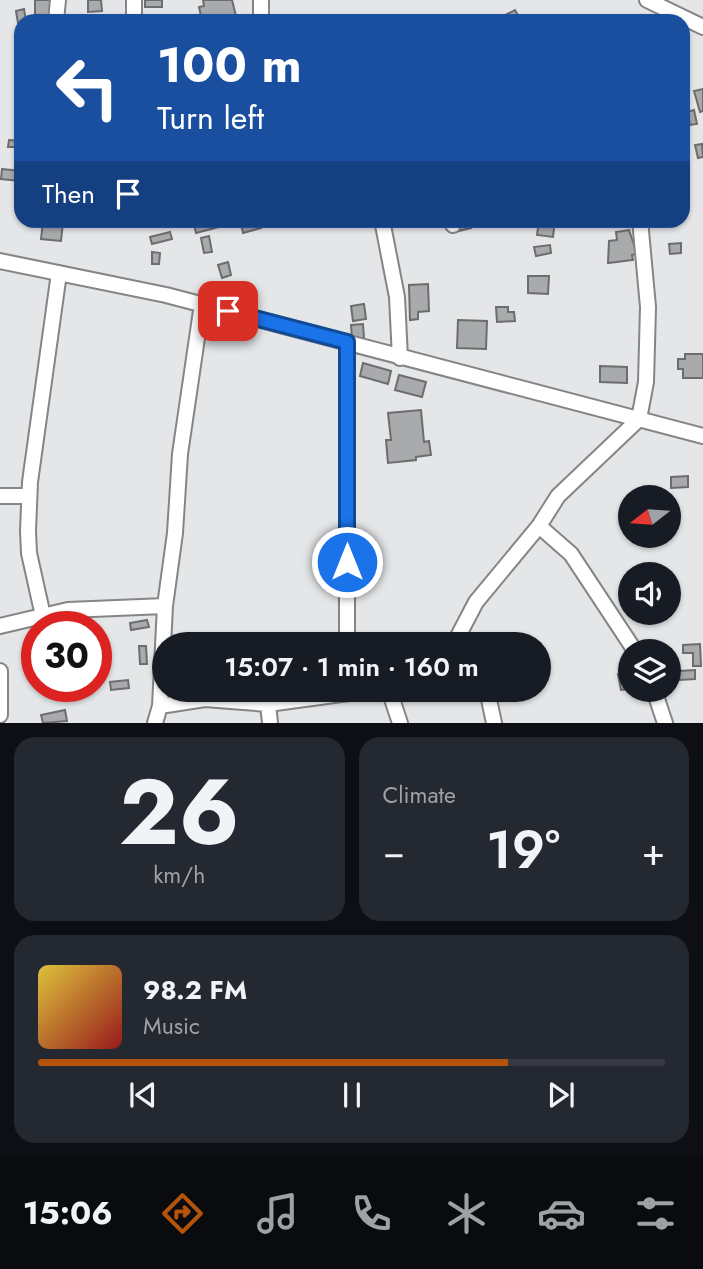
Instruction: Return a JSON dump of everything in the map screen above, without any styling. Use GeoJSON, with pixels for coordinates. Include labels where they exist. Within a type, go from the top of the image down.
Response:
{"type":"FeatureCollection","features":[{"type":"Feature","properties":{"kind":"street"},"geometry":{"type":"LineString","coordinates":[[647,0],[676,14]]}},
{"type":"Feature","properties":{"kind":"street"},"geometry":{"type":"LineString","coordinates":[[384,228],[397,297],[400,358]]}},
{"type":"Feature","properties":{"kind":"street"},"geometry":{"type":"LineString","coordinates":[[460,632],[476,602],[539,526],[558,496],[639,419],[646,382],[648,307],[641,228]]}},
{"type":"Feature","properties":{"kind":"street"},"geometry":{"type":"LineString","coordinates":[[0,261],[202,304],[703,436]]}},
{"type":"Feature","properties":{"kind":"street"},"geometry":{"type":"LineString","coordinates":[[42,611],[27,544],[29,496],[59,273]]}},
{"type":"Feature","properties":{"kind":"street"},"geometry":{"type":"LineString","coordinates":[[155,723],[160,706],[165,606],[176,525],[180,454],[202,304]]}},
{"type":"Feature","properties":{"kind":"street"},"geometry":{"type":"LineString","coordinates":[[347,342],[347,632]]}},
{"type":"Feature","properties":{"kind":"street"},"geometry":{"type":"LineString","coordinates":[[0,495],[29,496]]}},
{"type":"Feature","properties":{"kind":"street"},"geometry":{"type":"LineString","coordinates":[[539,526],[571,554],[627,639]]}},
{"type":"Feature","properties":{"kind":"street"},"geometry":{"type":"LineString","coordinates":[[63,611],[165,606]]}},
{"type":"Feature","properties":{"kind":"street"},"geometry":{"type":"LineString","coordinates":[[0,626],[21,621]]}},
{"type":"Feature","properties":{"kind":"street"},"geometry":{"type":"LineString","coordinates":[[0,671],[0,715]]}},
{"type":"Feature","properties":{"kind":"street"},"geometry":{"type":"LineString","coordinates":[[160,706],[205,699],[268,704],[281,702]]}},
{"type":"Feature","properties":{"kind":"street"},"geometry":{"type":"LineString","coordinates":[[393,702],[400,723]]}},
{"type":"Feature","properties":{"kind":"street"},"geometry":{"type":"LineString","coordinates":[[490,702],[494,723]]}},
{"type":"Feature","properties":{"kind":"street"},"geometry":{"type":"LineString","coordinates":[[658,702],[666,723]]}},
{"type":"Feature","properties":{"kind":"street"},"geometry":{"type":"LineString","coordinates":[[268,704],[270,723]]}},
{"type":"Feature","properties":{"kind":"building"},"geometry":{"type":"Polygon","coordinates":[[[35,0],[53,0],[54,14],[35,14],[35,0]]]}},
{"type":"Feature","properties":{"kind":"building"},"geometry":{"type":"Polygon","coordinates":[[[88,0],[101,0],[102,11],[88,12],[88,0]]]}},
{"type":"Feature","properties":{"kind":"building"},"geometry":{"type":"Polygon","coordinates":[[[145,0],[162,0],[162,7],[145,7],[145,0]]]}},
{"type":"Feature","properties":{"kind":"building"},"geometry":{"type":"Polygon","coordinates":[[[203,0],[232,0],[236,14],[200,14],[199,7],[204,6],[203,0]]]}},
{"type":"Feature","properties":{"kind":"building"},"geometry":{"type":"Polygon","coordinates":[[[24,9],[25,14],[16,14],[16,11],[24,9]]]}},
{"type":"Feature","properties":{"kind":"building"},"geometry":{"type":"Polygon","coordinates":[[[703,89],[703,111],[700,112],[694,91],[703,89]]]}},
{"type":"Feature","properties":{"kind":"building"},"geometry":{"type":"Polygon","coordinates":[[[694,110],[697,124],[690,125],[690,111],[694,110]]]}},
{"type":"Feature","properties":{"kind":"building"},"geometry":{"type":"Polygon","coordinates":[[[9,140],[14,140],[14,147],[8,147],[9,140]]]}},
{"type":"Feature","properties":{"kind":"building"},"geometry":{"type":"Polygon","coordinates":[[[702,144],[703,157],[698,158],[695,145],[702,144]]]}},
{"type":"Feature","properties":{"kind":"building"},"geometry":{"type":"Polygon","coordinates":[[[2,169],[14,170],[14,180],[1,179],[2,169]]]}},
{"type":"Feature","properties":{"kind":"building"},"geometry":{"type":"Polygon","coordinates":[[[42,228],[62,228],[61,241],[41,239],[42,228]]]}},
{"type":"Feature","properties":{"kind":"building"},"geometry":{"type":"Polygon","coordinates":[[[195,228],[215,228],[196,233],[195,228]]]}},
{"type":"Feature","properties":{"kind":"building"},"geometry":{"type":"Polygon","coordinates":[[[242,228],[261,228],[243,233],[242,228]]]}},
{"type":"Feature","properties":{"kind":"building"},"geometry":{"type":"Polygon","coordinates":[[[538,228],[554,228],[553,237],[537,235],[538,228]]]}},
{"type":"Feature","properties":{"kind":"building"},"geometry":{"type":"Polygon","coordinates":[[[629,230],[637,254],[632,255],[633,260],[608,263],[609,241],[617,240],[616,232],[629,230]]]}},
{"type":"Feature","properties":{"kind":"building"},"geometry":{"type":"Polygon","coordinates":[[[170,232],[172,239],[152,244],[150,237],[170,232]]]}},
{"type":"Feature","properties":{"kind":"building"},"geometry":{"type":"Polygon","coordinates":[[[209,236],[212,252],[204,253],[201,238],[209,236]]]}},
{"type":"Feature","properties":{"kind":"building"},"geometry":{"type":"Polygon","coordinates":[[[681,243],[681,253],[670,254],[669,244],[681,243]]]}},
{"type":"Feature","properties":{"kind":"building"},"geometry":{"type":"Polygon","coordinates":[[[550,245],[551,253],[536,256],[534,247],[550,245]]]}},
{"type":"Feature","properties":{"kind":"building"},"geometry":{"type":"Polygon","coordinates":[[[152,252],[160,253],[159,264],[152,264],[152,252]]]}},
{"type":"Feature","properties":{"kind":"building"},"geometry":{"type":"Polygon","coordinates":[[[228,262],[231,275],[222,278],[218,265],[228,262]]]}},
{"type":"Feature","properties":{"kind":"building"},"geometry":{"type":"Polygon","coordinates":[[[528,276],[549,276],[548,294],[528,293],[528,276]]]}},
{"type":"Feature","properties":{"kind":"building"},"geometry":{"type":"Polygon","coordinates":[[[428,284],[429,311],[418,312],[418,319],[410,320],[409,285],[428,284]]]}},
{"type":"Feature","properties":{"kind":"building"},"geometry":{"type":"Polygon","coordinates":[[[364,304],[366,319],[353,321],[351,306],[364,304]]]}},
{"type":"Feature","properties":{"kind":"building"},"geometry":{"type":"Polygon","coordinates":[[[496,307],[508,307],[508,312],[514,312],[515,321],[497,322],[496,307]]]}},
{"type":"Feature","properties":{"kind":"building"},"geometry":{"type":"Polygon","coordinates":[[[458,320],[487,321],[486,349],[457,348],[458,320]]]}},
{"type":"Feature","properties":{"kind":"building"},"geometry":{"type":"Polygon","coordinates":[[[363,324],[364,338],[352,338],[351,325],[363,324]]]}},
{"type":"Feature","properties":{"kind":"building"},"geometry":{"type":"Polygon","coordinates":[[[685,354],[703,354],[703,378],[683,378],[683,369],[678,369],[678,359],[685,359],[685,354]]]}},
{"type":"Feature","properties":{"kind":"building"},"geometry":{"type":"Polygon","coordinates":[[[363,363],[391,371],[388,384],[360,376],[363,363]]]}},
{"type":"Feature","properties":{"kind":"building"},"geometry":{"type":"Polygon","coordinates":[[[600,366],[627,367],[627,383],[600,382],[600,366]]]}},
{"type":"Feature","properties":{"kind":"building"},"geometry":{"type":"Polygon","coordinates":[[[399,375],[426,382],[422,397],[395,390],[399,375]]]}},
{"type":"Feature","properties":{"kind":"building"},"geometry":{"type":"Polygon","coordinates":[[[421,410],[424,442],[429,441],[431,455],[416,457],[416,460],[388,463],[386,440],[391,440],[388,413],[421,410]]]}},
{"type":"Feature","properties":{"kind":"building"},"geometry":{"type":"Polygon","coordinates":[[[688,476],[688,487],[671,485],[671,477],[688,476]]]}},
{"type":"Feature","properties":{"kind":"building"},"geometry":{"type":"Polygon","coordinates":[[[147,620],[149,627],[131,630],[130,623],[147,620]]]}},
{"type":"Feature","properties":{"kind":"building"},"geometry":{"type":"Polygon","coordinates":[[[700,644],[701,666],[693,666],[693,653],[683,653],[683,645],[700,644]]]}},
{"type":"Feature","properties":{"kind":"building"},"geometry":{"type":"Polygon","coordinates":[[[139,646],[146,646],[147,664],[140,664],[139,646]]]}},
{"type":"Feature","properties":{"kind":"building"},"geometry":{"type":"Polygon","coordinates":[[[695,670],[695,679],[681,680],[681,671],[695,670]]]}},
{"type":"Feature","properties":{"kind":"building"},"geometry":{"type":"Polygon","coordinates":[[[128,680],[129,688],[112,690],[112,682],[128,680]]]}},
{"type":"Feature","properties":{"kind":"building"},"geometry":{"type":"Polygon","coordinates":[[[65,710],[67,721],[43,723],[41,715],[65,710]]]}},
{"type":"Feature","properties":{"kind":"route"},"geometry":{"type":"LineString","coordinates":[[228,311],[347,342],[347,562]]}}]}
